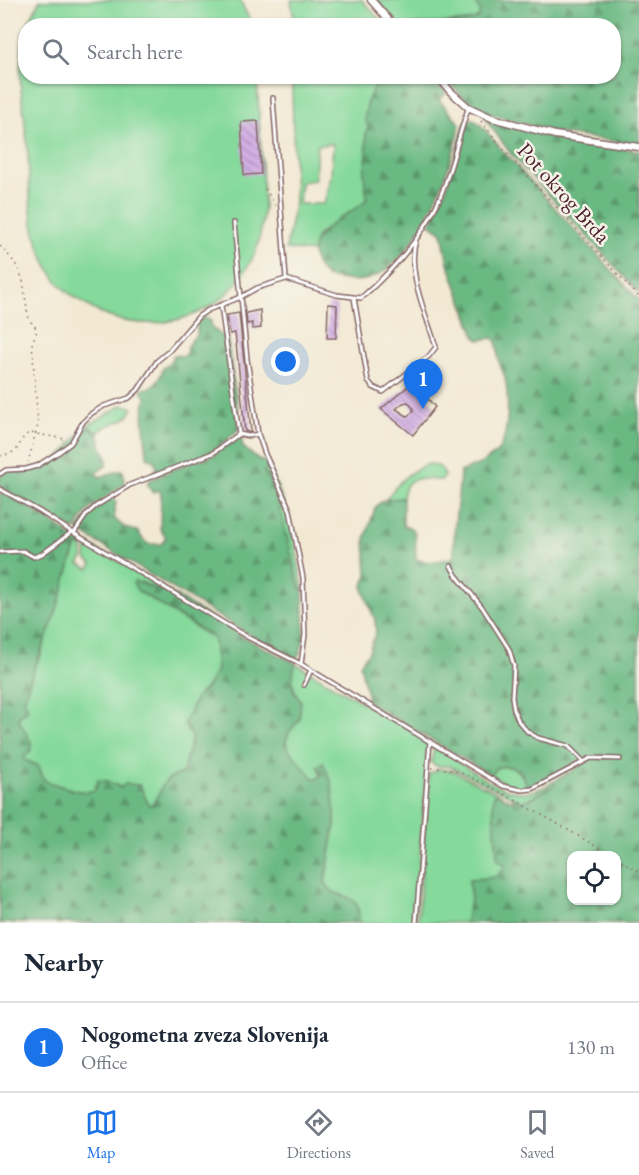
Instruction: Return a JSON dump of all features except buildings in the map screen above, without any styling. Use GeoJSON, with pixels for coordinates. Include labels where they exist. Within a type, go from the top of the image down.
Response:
{"type":"FeatureCollection","features":[{"type":"Feature","properties":{"kind":"street"},"geometry":{"type":"LineString","coordinates":[[371,0],[387,18]]}},
{"type":"Feature","properties":{"kind":"street"},"geometry":{"type":"LineString","coordinates":[[444,84],[468,107],[492,118],[555,135],[639,147]]}},
{"type":"Feature","properties":{"kind":"lane"},"geometry":{"type":"LineString","coordinates":[[273,98],[286,279]]}},
{"type":"Feature","properties":{"kind":"lane"},"geometry":{"type":"LineString","coordinates":[[0,474],[6,470],[26,469],[46,461],[71,443],[83,422],[92,413],[104,406],[129,398],[138,390],[157,362],[175,345],[199,316],[208,310],[257,288],[286,279],[337,295],[361,298],[387,274],[417,238],[432,215],[441,195],[468,107]]}},
{"type":"Feature","properties":{"kind":"lane"},"geometry":{"type":"LineString","coordinates":[[234,223],[247,359],[258,434],[290,510],[303,578],[305,636],[301,664]]}},
{"type":"Feature","properties":{"kind":"lane"},"geometry":{"type":"LineString","coordinates":[[354,298],[368,381],[373,387],[383,392],[429,356],[436,346],[416,276],[414,248],[417,238]]}},
{"type":"Feature","properties":{"kind":"lane"},"geometry":{"type":"LineString","coordinates":[[221,306],[239,434]]}},
{"type":"Feature","properties":{"kind":"lane"},"geometry":{"type":"LineString","coordinates":[[0,552],[23,550],[34,558],[73,532],[96,506],[130,485],[213,453],[239,434],[258,434]]}},
{"type":"Feature","properties":{"kind":"lane"},"geometry":{"type":"LineString","coordinates":[[0,489],[249,638],[301,664],[497,783],[522,790],[543,785],[591,758],[620,759]]}},
{"type":"Feature","properties":{"kind":"lane"},"geometry":{"type":"LineString","coordinates":[[451,566],[482,607],[509,649],[514,666],[512,698],[519,722],[528,732],[538,738],[568,746],[583,761]]}},
{"type":"Feature","properties":{"kind":"lane"},"geometry":{"type":"LineString","coordinates":[[304,685],[311,670]]}},
{"type":"Feature","properties":{"kind":"lane"},"geometry":{"type":"LineString","coordinates":[[416,923],[430,741]]}},
{"type":"Feature","properties":{"kind":"path","name":"Pot okrog Brda"},"geometry":{"type":"LineString","coordinates":[[481,121],[509,156],[639,297]]}},
{"type":"Feature","properties":{"kind":"path"},"geometry":{"type":"LineString","coordinates":[[265,189],[280,212]]}},
{"type":"Feature","properties":{"kind":"path"},"geometry":{"type":"LineString","coordinates":[[0,246],[14,261],[22,275],[28,315],[38,333],[32,342],[38,414],[36,434],[26,469]]}},
{"type":"Feature","properties":{"kind":"path"},"geometry":{"type":"LineString","coordinates":[[0,456],[14,452],[21,447],[25,435],[36,434],[68,440]]}},
{"type":"Feature","properties":{"kind":"path"},"geometry":{"type":"LineString","coordinates":[[428,768],[453,769],[543,814],[605,851]]}},
{"type":"Feature","properties":{"kind":"path"},"geometry":{"type":"LineString","coordinates":[[621,861],[639,872]]}},
{"type":"Feature","properties":{"kind":"green space"},"geometry":{"type":"Polygon","coordinates":[[[40,0],[240,0],[249,18],[31,18],[40,0]]]}},
{"type":"Feature","properties":{"kind":"green space"},"geometry":{"type":"Polygon","coordinates":[[[291,0],[362,0],[379,18],[294,18],[291,0]]]}},
{"type":"Feature","properties":{"kind":"green space"},"geometry":{"type":"Polygon","coordinates":[[[377,0],[474,0],[480,12],[479,18],[394,18],[377,0]]]}},
{"type":"Feature","properties":{"kind":"green space"},"geometry":{"type":"Polygon","coordinates":[[[474,0],[639,0],[639,145],[557,133],[490,114],[480,110],[464,98],[450,84],[621,84],[621,18],[478,18],[480,12],[474,0]]]}},
{"type":"Feature","properties":{"kind":"green space"},"geometry":{"type":"Polygon","coordinates":[[[21,84],[257,84],[264,207],[256,250],[242,276],[232,288],[214,304],[200,312],[169,321],[138,323],[107,316],[70,294],[60,285],[43,257],[33,225],[21,84]]]}},
{"type":"Feature","properties":{"kind":"green space"},"geometry":{"type":"Polygon","coordinates":[[[292,84],[381,84],[365,113],[368,127],[364,174],[367,197],[365,202],[317,236],[312,252],[286,249],[295,202],[292,84]],[[333,144],[317,145],[315,180],[301,182],[299,204],[324,204],[331,175],[333,144]]]}},
{"type":"Feature","properties":{"kind":"green space"},"geometry":{"type":"Polygon","coordinates":[[[379,84],[437,84],[446,93],[439,100],[460,124],[456,143],[429,213],[416,236],[401,255],[385,270],[368,279],[358,281],[326,277],[316,264],[313,252],[315,242],[331,224],[365,202],[367,197],[364,174],[368,127],[365,120],[367,102],[373,89],[379,84]]]}},
{"type":"Feature","properties":{"kind":"green space"},"geometry":{"type":"Polygon","coordinates":[[[472,119],[480,124],[639,300],[639,923],[465,923],[471,899],[469,880],[496,877],[505,868],[497,855],[493,803],[495,792],[514,802],[513,798],[528,800],[588,761],[585,757],[544,782],[527,787],[517,770],[504,766],[498,767],[491,775],[366,701],[367,695],[360,664],[369,652],[376,631],[375,620],[363,585],[367,575],[365,539],[375,508],[384,501],[403,498],[403,526],[411,528],[415,533],[416,559],[430,562],[454,557],[460,472],[482,463],[497,452],[505,433],[508,404],[496,341],[494,338],[479,340],[475,336],[448,263],[442,233],[430,224],[446,189],[465,124],[472,119]]]}},
{"type":"Feature","properties":{"kind":"green space"},"geometry":{"type":"Polygon","coordinates":[[[486,120],[553,138],[639,151],[639,293],[511,154],[486,120]]]}},
{"type":"Feature","properties":{"kind":"green space"},"geometry":{"type":"Polygon","coordinates":[[[203,317],[211,321],[212,328],[228,340],[240,428],[217,449],[151,476],[157,467],[154,460],[147,457],[143,416],[146,397],[141,391],[157,382],[163,368],[168,365],[174,355],[186,354],[187,346],[197,334],[197,323],[203,317]]]}},
{"type":"Feature","properties":{"kind":"green space"},"geometry":{"type":"Polygon","coordinates":[[[122,405],[133,407],[127,417],[122,420],[107,426],[98,433],[87,426],[122,405]]]}},
{"type":"Feature","properties":{"kind":"green space"},"geometry":{"type":"Polygon","coordinates":[[[87,426],[98,433],[101,447],[107,458],[107,465],[96,473],[100,477],[121,470],[125,484],[95,504],[74,530],[0,487],[0,474],[37,469],[50,463],[63,453],[87,426]]]}},
{"type":"Feature","properties":{"kind":"green space"},"geometry":{"type":"Polygon","coordinates":[[[241,435],[243,447],[260,461],[264,460],[269,467],[264,471],[277,499],[300,588],[303,590],[304,636],[303,645],[296,658],[253,637],[77,530],[96,506],[112,497],[116,501],[114,518],[117,521],[127,529],[137,531],[146,543],[161,544],[166,538],[160,529],[161,493],[158,490],[153,493],[148,486],[148,481],[191,462],[214,455],[241,435]]]}},
{"type":"Feature","properties":{"kind":"green space"},"geometry":{"type":"Polygon","coordinates":[[[429,464],[440,467],[445,476],[441,480],[416,479],[407,484],[403,498],[386,499],[404,478],[429,464]]]}},
{"type":"Feature","properties":{"kind":"green space"},"geometry":{"type":"Polygon","coordinates":[[[269,467],[282,497],[291,527],[303,590],[300,588],[277,499],[264,470],[269,467]]]}},
{"type":"Feature","properties":{"kind":"green space"},"geometry":{"type":"Polygon","coordinates":[[[0,491],[68,533],[66,539],[73,535],[83,541],[83,547],[77,545],[53,621],[30,680],[24,700],[28,709],[18,718],[32,744],[25,760],[39,766],[47,782],[78,791],[95,790],[98,780],[107,781],[121,788],[125,784],[140,785],[148,804],[152,805],[165,782],[184,772],[192,738],[184,723],[196,698],[206,688],[217,670],[214,639],[138,591],[133,583],[135,581],[161,591],[163,588],[243,637],[295,663],[293,690],[301,701],[299,720],[289,732],[286,741],[287,748],[313,778],[317,779],[321,775],[317,766],[323,763],[331,781],[335,824],[325,882],[335,893],[352,899],[359,911],[359,923],[0,923],[0,491]]]}},
{"type":"Feature","properties":{"kind":"green space"},"geometry":{"type":"Polygon","coordinates":[[[87,543],[163,588],[161,591],[141,582],[138,591],[214,639],[217,670],[206,688],[196,698],[186,728],[192,738],[184,772],[166,782],[152,805],[148,804],[141,788],[122,788],[107,781],[95,785],[95,790],[84,792],[47,782],[39,766],[25,760],[18,718],[25,712],[27,705],[24,701],[31,673],[40,657],[77,545],[83,547],[83,558],[79,564],[89,569],[92,564],[86,559],[87,543]]]}},
{"type":"Feature","properties":{"kind":"green space"},"geometry":{"type":"Polygon","coordinates":[[[295,663],[426,740],[428,744],[415,923],[359,923],[360,920],[343,895],[332,891],[325,882],[335,824],[331,781],[323,763],[321,775],[317,779],[313,778],[287,748],[286,741],[289,732],[299,720],[301,701],[295,692],[293,683],[295,663]]]}},
{"type":"Feature","properties":{"kind":"green space"},"geometry":{"type":"Polygon","coordinates":[[[438,747],[480,776],[515,792],[529,792],[553,782],[554,785],[522,802],[449,766],[436,766],[431,763],[434,748],[438,747]]]}},
{"type":"Feature","properties":{"kind":"green space"},"geometry":{"type":"Polygon","coordinates":[[[504,766],[519,772],[527,787],[507,785],[491,775],[498,767],[504,766]]]}},
{"type":"Feature","properties":{"kind":"green space"},"geometry":{"type":"Polygon","coordinates":[[[439,769],[453,771],[495,792],[493,803],[497,855],[505,868],[496,877],[469,881],[471,899],[465,923],[418,923],[429,774],[439,769]]]}},
{"type":"Feature","properties":{"kind":"place","name":"Nogometna zveza Slovenija"},"geometry":{"type":"Point","coordinates":[423,409]}}]}
